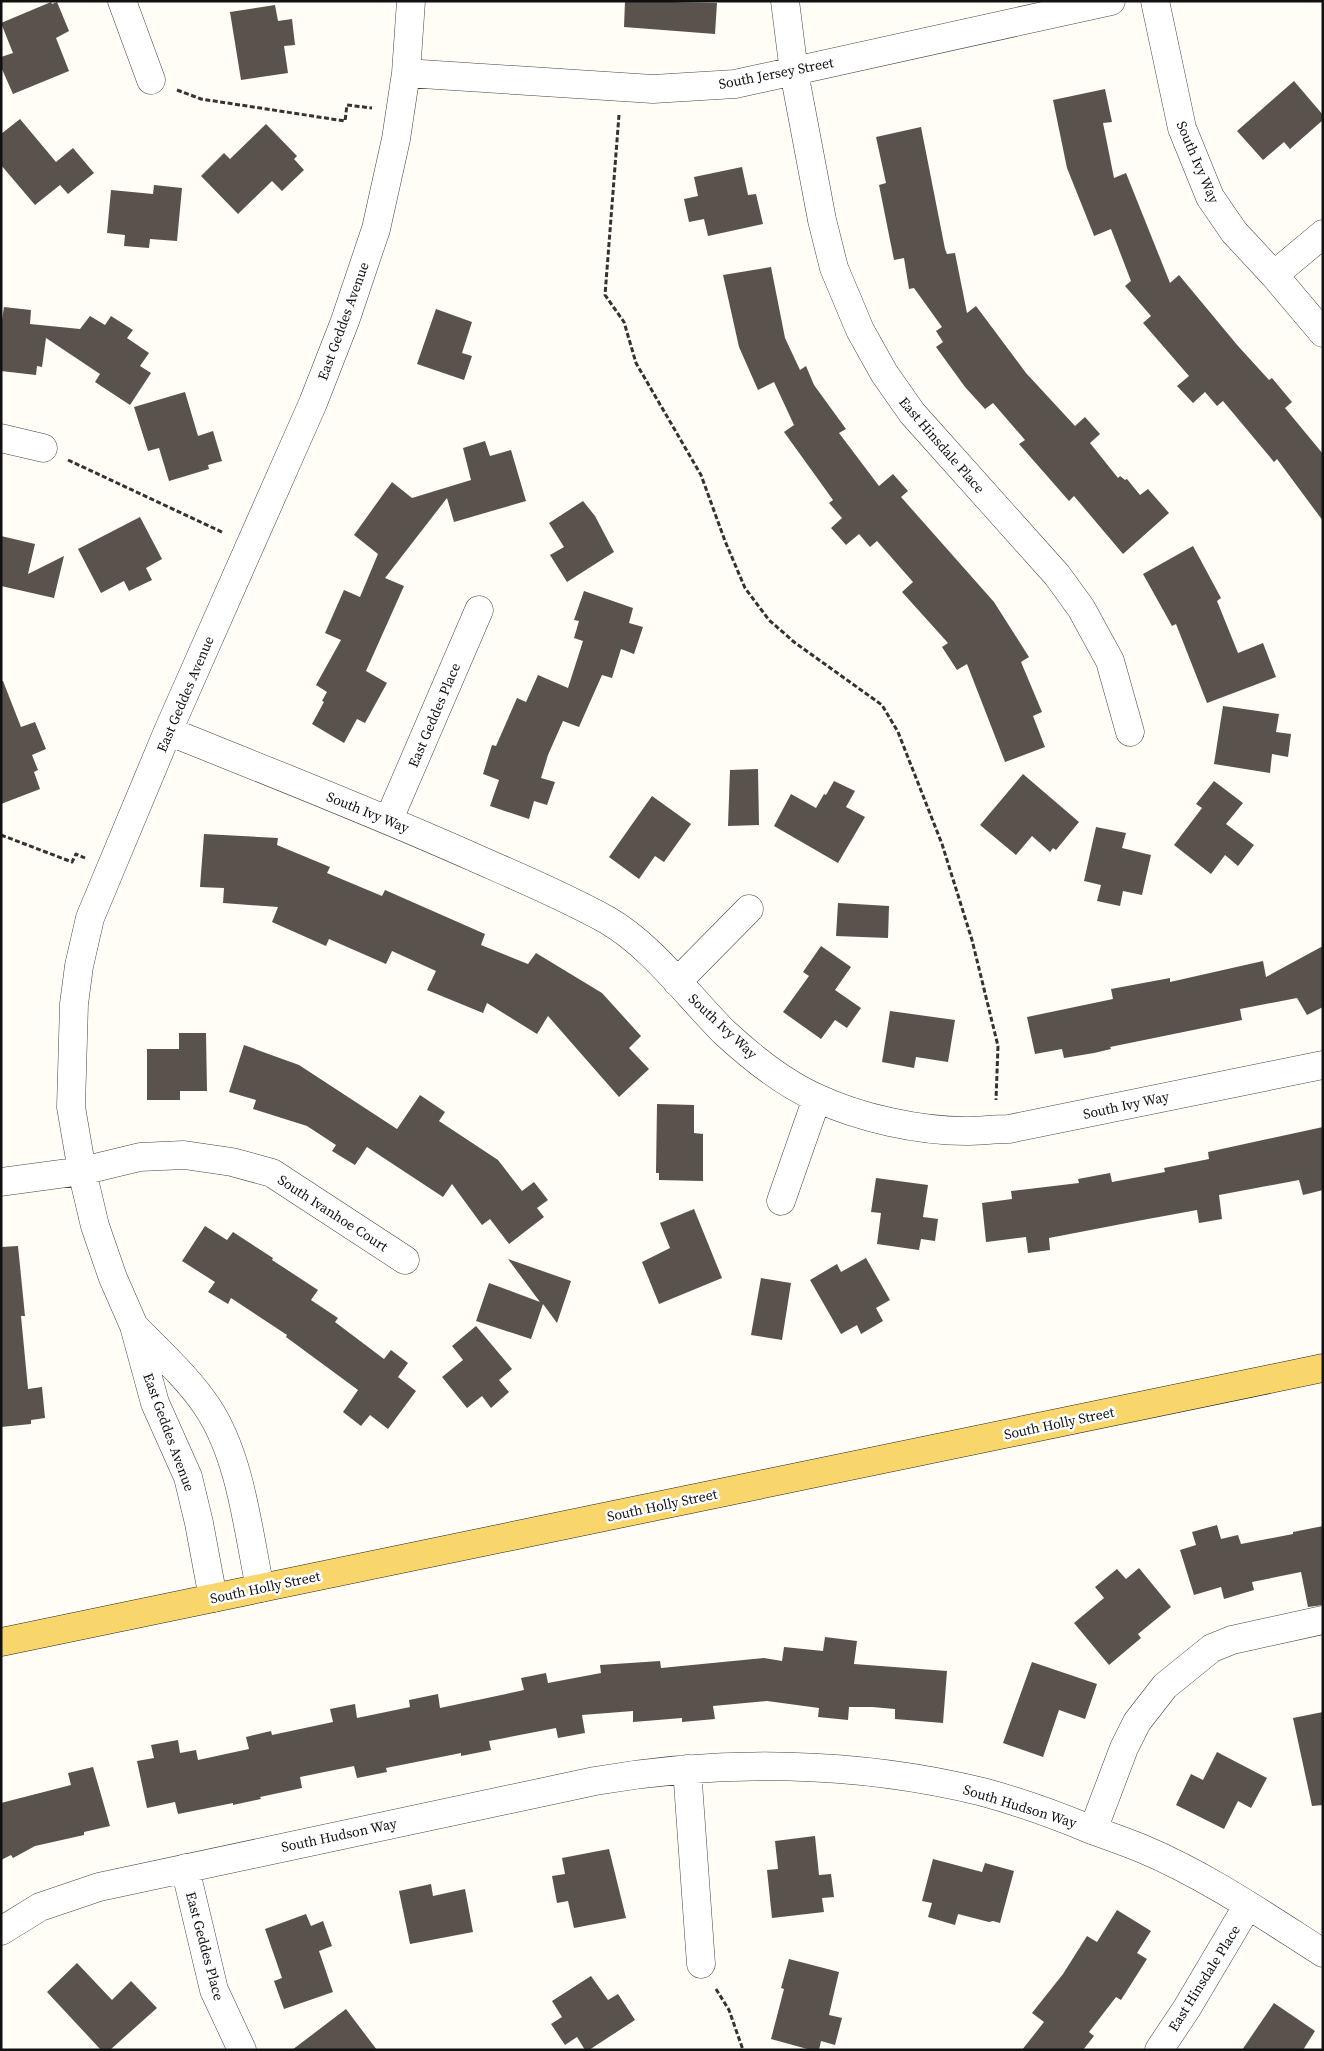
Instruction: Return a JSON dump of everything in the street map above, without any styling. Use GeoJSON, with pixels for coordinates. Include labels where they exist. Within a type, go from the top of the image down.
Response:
{"type":"FeatureCollection","features":[{"type":"Feature","properties":{"kind":"main road","name":"South Holly Street"},"geometry":{"type":"LineString","coordinates":[[1,1642],[1323,1368]]}},
{"type":"Feature","properties":{"kind":"street"},"geometry":{"type":"LineString","coordinates":[[122,1],[151,80]]}},
{"type":"Feature","properties":{"kind":"street","name":"East Geddes Avenue"},"geometry":{"type":"LineString","coordinates":[[213,1598],[188,1477],[156,1403],[134,1326],[113,1278],[95,1226],[82,1171],[71,1107],[74,1004],[79,966],[90,918],[168,732],[313,403],[345,321],[376,230],[396,139],[406,73],[412,1]]}},
{"type":"Feature","properties":{"kind":"street","name":"East Hinsdale Place"},"geometry":{"type":"LineString","coordinates":[[784,1],[794,72],[822,220],[834,268],[860,330],[884,372],[912,413],[1058,575],[1081,608],[1110,661],[1130,732]]}},
{"type":"Feature","properties":{"kind":"street","name":"South Jersey Street"},"geometry":{"type":"LineString","coordinates":[[406,73],[653,89],[735,84],[1111,1]]}},
{"type":"Feature","properties":{"kind":"street","name":"South Ivy Way"},"geometry":{"type":"LineString","coordinates":[[1155,1],[1182,128],[1210,197],[1234,232],[1274,275],[1323,334]]}},
{"type":"Feature","properties":{"kind":"street"},"geometry":{"type":"LineString","coordinates":[[1274,275],[1323,234]]}},
{"type":"Feature","properties":{"kind":"street"},"geometry":{"type":"LineString","coordinates":[[1,438],[43,448]]}},
{"type":"Feature","properties":{"kind":"street","name":"East Geddes Place"},"geometry":{"type":"LineString","coordinates":[[389,819],[480,610]]}},
{"type":"Feature","properties":{"kind":"street","name":"South Ivy Way"},"geometry":{"type":"LineString","coordinates":[[168,732],[389,819],[564,897],[610,922],[650,954],[732,1039],[774,1073],[817,1098],[853,1111],[896,1122],[957,1130],[990,1130],[1009,1128],[1323,1065]]}},
{"type":"Feature","properties":{"kind":"street"},"geometry":{"type":"LineString","coordinates":[[677,982],[749,909]]}},
{"type":"Feature","properties":{"kind":"street"},"geometry":{"type":"LineString","coordinates":[[781,1201],[817,1098]]}},
{"type":"Feature","properties":{"kind":"street","name":"South Ivanhoe Court"},"geometry":{"type":"LineString","coordinates":[[1,1182],[82,1171],[140,1157],[184,1155],[232,1162],[272,1173],[405,1260]]}},
{"type":"Feature","properties":{"kind":"street","name":"East Geddes Avenue"},"geometry":{"type":"LineString","coordinates":[[134,1326],[190,1385],[209,1408],[222,1434],[241,1494],[260,1588]]}},
{"type":"Feature","properties":{"kind":"street"},"geometry":{"type":"LineString","coordinates":[[1093,1830],[1124,1748],[1137,1722],[1165,1686],[1212,1648],[1232,1640],[1323,1620]]}},
{"type":"Feature","properties":{"kind":"street","name":"South Hudson Way"},"geometry":{"type":"LineString","coordinates":[[1,1931],[40,1907],[62,1898],[99,1887],[185,1868],[596,1781],[687,1769],[770,1766],[858,1772],[924,1780],[983,1792],[1056,1815],[1143,1849],[1189,1871],[1323,1953]]}},
{"type":"Feature","properties":{"kind":"street"},"geometry":{"type":"LineString","coordinates":[[687,1769],[701,1964]]}},
{"type":"Feature","properties":{"kind":"street","name":"East Geddes Place"},"geometry":{"type":"LineString","coordinates":[[185,1868],[214,1990],[242,2050]]}},
{"type":"Feature","properties":{"kind":"street","name":"East Hinsdale Place"},"geometry":{"type":"LineString","coordinates":[[1159,2050],[1187,2008],[1248,1906]]}},
{"type":"Feature","properties":{"kind":"path"},"geometry":{"type":"LineString","coordinates":[[151,80],[201,99],[345,121],[348,105],[400,112]]}},
{"type":"Feature","properties":{"kind":"path"},"geometry":{"type":"LineString","coordinates":[[619,87],[619,122],[605,295],[624,322],[636,363],[701,475],[725,541],[745,588],[769,620],[794,642],[861,688],[882,705],[898,732],[942,844],[972,940],[990,1007],[998,1046],[997,1090],[990,1130]]}},
{"type":"Feature","properties":{"kind":"path"},"geometry":{"type":"LineString","coordinates":[[43,448],[224,533],[230,523],[255,533]]}},
{"type":"Feature","properties":{"kind":"path"},"geometry":{"type":"LineString","coordinates":[[1,835],[72,862],[76,854],[111,868]]}},
{"type":"Feature","properties":{"kind":"path"},"geometry":{"type":"LineString","coordinates":[[701,1964],[729,2010],[743,2050]]}},
{"type":"Feature","properties":{"kind":"building"},"geometry":{"type":"Polygon","coordinates":[[[625,1],[717,3],[715,34],[624,27],[625,1]]]}},
{"type":"Feature","properties":{"kind":"building"},"geometry":{"type":"Polygon","coordinates":[[[51,2],[52,4],[57,2],[69,31],[56,38],[69,71],[13,94],[1,67],[1,57],[13,53],[1,23],[51,2]]]}},
{"type":"Feature","properties":{"kind":"building"},"geometry":{"type":"Polygon","coordinates":[[[275,5],[278,21],[292,19],[295,45],[284,46],[288,73],[241,80],[230,12],[275,5]]]}},
{"type":"Feature","properties":{"kind":"building"},"geometry":{"type":"Polygon","coordinates":[[[1294,81],[1323,115],[1323,120],[1290,149],[1284,142],[1263,160],[1237,131],[1294,81]]]}},
{"type":"Feature","properties":{"kind":"building"},"geometry":{"type":"Polygon","coordinates":[[[1105,89],[1112,122],[1103,123],[1114,178],[1126,173],[1170,283],[1179,275],[1238,346],[1269,380],[1272,378],[1292,402],[1285,408],[1323,454],[1323,521],[1277,459],[1274,462],[1223,401],[1217,406],[1205,392],[1193,403],[1177,386],[1189,376],[1143,323],[1151,316],[1125,286],[1131,281],[1111,229],[1094,236],[1067,168],[1053,100],[1105,89]]]}},
{"type":"Feature","properties":{"kind":"building"},"geometry":{"type":"Polygon","coordinates":[[[20,119],[56,162],[73,148],[94,173],[68,194],[60,185],[35,205],[1,165],[1,134],[20,119]]]}},
{"type":"Feature","properties":{"kind":"building"},"geometry":{"type":"Polygon","coordinates":[[[266,124],[297,156],[294,159],[304,170],[282,191],[272,181],[238,214],[201,176],[224,153],[230,159],[266,124]]]}},
{"type":"Feature","properties":{"kind":"building"},"geometry":{"type":"Polygon","coordinates":[[[921,127],[945,249],[947,254],[955,253],[967,313],[976,306],[1026,373],[1075,426],[1085,417],[1100,434],[1090,443],[1118,478],[1120,476],[1125,480],[1127,479],[1140,495],[1148,489],[1169,513],[1123,554],[1074,496],[1069,501],[1019,444],[1025,440],[993,403],[985,409],[965,387],[936,347],[943,342],[936,331],[942,327],[914,288],[909,289],[904,258],[894,260],[879,185],[886,183],[876,137],[921,127]]]}},
{"type":"Feature","properties":{"kind":"building"},"geometry":{"type":"Polygon","coordinates":[[[742,167],[748,195],[756,194],[763,224],[708,236],[704,219],[689,222],[684,199],[698,196],[694,177],[742,167]]]}},
{"type":"Feature","properties":{"kind":"building"},"geometry":{"type":"Polygon","coordinates":[[[154,185],[182,188],[177,241],[150,239],[149,248],[124,246],[125,235],[107,233],[111,190],[153,194],[154,185]]]}},
{"type":"Feature","properties":{"kind":"building"},"geometry":{"type":"Polygon","coordinates":[[[771,267],[785,338],[800,370],[806,366],[814,385],[846,429],[839,433],[879,486],[893,474],[908,491],[901,497],[994,602],[1029,657],[1021,662],[1042,712],[1033,716],[1045,747],[1005,762],[967,664],[957,670],[942,647],[948,643],[902,592],[913,582],[877,541],[870,547],[859,534],[846,545],[831,528],[842,518],[829,503],[833,500],[784,432],[794,425],[774,382],[758,390],[739,347],[723,275],[771,267]]]}},
{"type":"Feature","properties":{"kind":"building"},"geometry":{"type":"Polygon","coordinates":[[[4,307],[31,310],[30,324],[80,329],[90,316],[105,325],[111,316],[133,330],[127,338],[149,353],[140,366],[151,373],[130,405],[95,382],[100,374],[46,338],[42,367],[37,366],[36,375],[1,371],[1,326],[4,307]]]}},
{"type":"Feature","properties":{"kind":"building"},"geometry":{"type":"Polygon","coordinates":[[[436,309],[472,322],[462,353],[472,356],[464,380],[417,364],[436,309]]]}},
{"type":"Feature","properties":{"kind":"building"},"geometry":{"type":"Polygon","coordinates":[[[185,392],[198,436],[213,431],[222,461],[208,465],[209,469],[169,481],[159,448],[148,451],[134,407],[185,392]]]}},
{"type":"Feature","properties":{"kind":"building"},"geometry":{"type":"Polygon","coordinates":[[[485,441],[490,456],[511,450],[526,501],[454,522],[447,498],[385,578],[404,586],[366,671],[387,683],[365,723],[357,719],[344,743],[312,724],[324,702],[322,701],[327,692],[316,685],[341,640],[325,633],[344,590],[360,597],[378,554],[354,535],[392,482],[412,498],[471,480],[463,448],[485,441]]]}},
{"type":"Feature","properties":{"kind":"building"},"geometry":{"type":"Polygon","coordinates":[[[583,501],[595,516],[614,552],[567,582],[550,555],[564,547],[549,523],[583,501]]]}},
{"type":"Feature","properties":{"kind":"building"},"geometry":{"type":"Polygon","coordinates":[[[140,517],[162,559],[146,568],[152,580],[129,591],[124,581],[101,593],[78,549],[140,517]]]}},
{"type":"Feature","properties":{"kind":"building"},"geometry":{"type":"Polygon","coordinates":[[[1,536],[35,544],[28,574],[64,556],[54,598],[1,586],[1,536]]]}},
{"type":"Feature","properties":{"kind":"building"},"geometry":{"type":"Polygon","coordinates":[[[1193,546],[1221,598],[1217,601],[1238,653],[1263,643],[1276,677],[1207,703],[1176,624],[1172,626],[1143,574],[1193,546]]]}},
{"type":"Feature","properties":{"kind":"building"},"geometry":{"type":"Polygon","coordinates":[[[584,591],[633,608],[629,623],[643,627],[634,654],[621,649],[612,678],[602,675],[579,727],[563,721],[548,755],[541,778],[555,782],[547,805],[534,801],[529,819],[490,806],[499,780],[483,774],[492,745],[496,746],[517,698],[526,702],[538,675],[568,688],[583,641],[574,638],[579,621],[574,620],[584,591]]]}},
{"type":"Feature","properties":{"kind":"building"},"geometry":{"type":"Polygon","coordinates":[[[1,681],[3,681],[21,727],[35,722],[46,749],[32,755],[38,770],[34,772],[40,789],[1,804],[1,681]]]}},
{"type":"Feature","properties":{"kind":"building"},"geometry":{"type":"Polygon","coordinates":[[[1223,706],[1279,714],[1276,732],[1291,734],[1288,757],[1272,754],[1270,773],[1214,764],[1223,706]]]}},
{"type":"Feature","properties":{"kind":"building"},"geometry":{"type":"Polygon","coordinates":[[[758,769],[759,825],[728,826],[730,770],[758,769]]]}},
{"type":"Feature","properties":{"kind":"building"},"geometry":{"type":"Polygon","coordinates":[[[1023,774],[1079,822],[1056,850],[1053,848],[1050,852],[1032,836],[1016,855],[980,825],[1023,774]]]}},
{"type":"Feature","properties":{"kind":"building"},"geometry":{"type":"Polygon","coordinates":[[[834,781],[855,791],[846,807],[865,817],[838,863],[774,826],[791,794],[816,808],[834,781]]]}},
{"type":"Feature","properties":{"kind":"building"},"geometry":{"type":"Polygon","coordinates":[[[1214,781],[1243,803],[1226,824],[1254,845],[1238,866],[1225,855],[1211,874],[1174,845],[1202,808],[1196,804],[1214,781]]]}},
{"type":"Feature","properties":{"kind":"building"},"geometry":{"type":"Polygon","coordinates":[[[652,796],[691,824],[664,862],[655,856],[639,879],[609,857],[652,796]]]}},
{"type":"Feature","properties":{"kind":"building"},"geometry":{"type":"Polygon","coordinates":[[[1096,827],[1126,833],[1122,848],[1151,855],[1142,895],[1123,891],[1120,906],[1097,901],[1101,885],[1084,881],[1096,827]]]}},
{"type":"Feature","properties":{"kind":"building"},"geometry":{"type":"Polygon","coordinates":[[[204,834],[278,838],[277,845],[330,867],[327,873],[382,896],[385,890],[485,934],[481,945],[528,964],[536,953],[602,993],[641,1036],[629,1048],[649,1069],[619,1097],[548,1016],[537,1034],[487,1003],[483,1013],[427,990],[436,971],[392,951],[386,964],[329,939],[326,946],[272,922],[278,907],[223,903],[224,888],[200,887],[204,834]]]}},
{"type":"Feature","properties":{"kind":"building"},"geometry":{"type":"Polygon","coordinates":[[[838,903],[889,906],[888,938],[836,936],[838,903]]]}},
{"type":"Feature","properties":{"kind":"building"},"geometry":{"type":"Polygon","coordinates":[[[821,946],[851,967],[835,990],[861,1008],[847,1028],[835,1020],[821,1039],[783,1012],[809,976],[803,972],[821,946]]]}},
{"type":"Feature","properties":{"kind":"building"},"geometry":{"type":"Polygon","coordinates":[[[1323,946],[1323,1007],[1307,1015],[1297,998],[1240,1009],[1242,1020],[1110,1047],[1111,1049],[1094,1053],[1064,1058],[1062,1049],[1035,1054],[1027,1017],[1113,999],[1111,989],[1170,978],[1170,982],[1263,961],[1266,977],[1323,946]]]}},
{"type":"Feature","properties":{"kind":"building"},"geometry":{"type":"Polygon","coordinates":[[[890,1011],[955,1020],[948,1062],[916,1057],[914,1068],[882,1062],[890,1011]]]}},
{"type":"Feature","properties":{"kind":"building"},"geometry":{"type":"Polygon","coordinates":[[[179,1033],[206,1033],[207,1091],[180,1091],[180,1100],[147,1100],[147,1049],[179,1049],[179,1033]]]}},
{"type":"Feature","properties":{"kind":"building"},"geometry":{"type":"Polygon","coordinates":[[[244,1045],[299,1065],[397,1129],[420,1095],[445,1112],[439,1121],[498,1160],[522,1191],[534,1182],[548,1200],[537,1208],[544,1217],[509,1244],[490,1219],[482,1225],[452,1184],[443,1197],[367,1147],[355,1165],[332,1151],[336,1145],[307,1126],[253,1109],[256,1100],[229,1092],[244,1045]]]}},
{"type":"Feature","properties":{"kind":"building"},"geometry":{"type":"Polygon","coordinates":[[[657,1104],[694,1105],[694,1133],[703,1134],[703,1181],[659,1180],[659,1173],[656,1173],[657,1104]]]}},
{"type":"Feature","properties":{"kind":"building"},"geometry":{"type":"Polygon","coordinates":[[[1323,1127],[1323,1190],[1303,1195],[1299,1180],[1219,1195],[1222,1219],[1199,1223],[1197,1210],[1049,1238],[1050,1250],[1028,1253],[1026,1237],[986,1242],[982,1203],[1012,1199],[1011,1191],[1079,1183],[1078,1179],[1110,1173],[1112,1182],[1165,1172],[1164,1168],[1209,1159],[1208,1152],[1323,1127]]]}},
{"type":"Feature","properties":{"kind":"building"},"geometry":{"type":"Polygon","coordinates":[[[876,1178],[928,1185],[923,1217],[938,1219],[935,1241],[921,1239],[919,1250],[877,1244],[881,1213],[871,1212],[876,1178]]]}},
{"type":"Feature","properties":{"kind":"building"},"geometry":{"type":"Polygon","coordinates":[[[694,1209],[722,1278],[659,1304],[642,1262],[670,1248],[660,1223],[694,1209]]]}},
{"type":"Feature","properties":{"kind":"building"},"geometry":{"type":"Polygon","coordinates":[[[205,1226],[227,1240],[233,1232],[273,1258],[272,1260],[318,1290],[311,1300],[338,1318],[335,1322],[384,1359],[391,1350],[408,1363],[398,1377],[416,1391],[388,1429],[370,1415],[361,1426],[343,1412],[358,1390],[286,1337],[287,1335],[231,1298],[228,1304],[208,1292],[215,1282],[182,1261],[205,1226]]]}},
{"type":"Feature","properties":{"kind":"building"},"geometry":{"type":"Polygon","coordinates":[[[18,1246],[25,1316],[21,1316],[28,1389],[42,1387],[45,1418],[31,1420],[31,1424],[1,1427],[1,1247],[18,1246]]]}},
{"type":"Feature","properties":{"kind":"building"},"geometry":{"type":"Polygon","coordinates":[[[866,1258],[890,1300],[876,1308],[883,1321],[861,1334],[857,1325],[841,1334],[810,1280],[837,1264],[841,1272],[866,1258]]]}},
{"type":"Feature","properties":{"kind":"building"},"geometry":{"type":"Polygon","coordinates":[[[508,1259],[571,1281],[557,1323],[543,1304],[531,1339],[476,1321],[489,1283],[540,1302],[508,1259]]]}},
{"type":"Feature","properties":{"kind":"building"},"geometry":{"type":"Polygon","coordinates":[[[761,1278],[791,1283],[782,1340],[751,1335],[761,1278]]]}},
{"type":"Feature","properties":{"kind":"building"},"geometry":{"type":"Polygon","coordinates":[[[476,1326],[512,1369],[499,1380],[509,1392],[491,1408],[482,1396],[467,1408],[442,1377],[463,1360],[452,1346],[476,1326]]]}},
{"type":"Feature","properties":{"kind":"building"},"geometry":{"type":"Polygon","coordinates":[[[1217,1525],[1221,1539],[1238,1535],[1241,1544],[1323,1526],[1323,1605],[1308,1607],[1301,1572],[1252,1582],[1254,1590],[1224,1599],[1221,1587],[1194,1595],[1180,1550],[1196,1545],[1192,1532],[1217,1525]]]}},
{"type":"Feature","properties":{"kind":"building"},"geometry":{"type":"Polygon","coordinates":[[[1139,1568],[1171,1607],[1138,1634],[1141,1638],[1109,1665],[1074,1623],[1104,1598],[1095,1587],[1117,1569],[1126,1579],[1139,1568]]]}},
{"type":"Feature","properties":{"kind":"building"},"geometry":{"type":"Polygon","coordinates":[[[825,1637],[857,1641],[854,1664],[947,1671],[943,1723],[895,1719],[895,1709],[872,1707],[849,1707],[848,1720],[818,1717],[819,1708],[767,1701],[713,1706],[715,1719],[682,1722],[682,1718],[633,1722],[633,1711],[582,1715],[585,1733],[558,1738],[556,1728],[489,1741],[491,1750],[461,1756],[461,1753],[386,1768],[387,1772],[357,1778],[354,1766],[300,1777],[302,1788],[233,1805],[233,1803],[178,1814],[175,1802],[147,1808],[137,1761],[154,1758],[151,1745],[178,1740],[180,1753],[196,1750],[198,1760],[249,1749],[246,1737],[271,1731],[272,1735],[333,1722],[330,1709],[355,1704],[357,1718],[410,1707],[409,1700],[438,1694],[440,1708],[524,1690],[521,1678],[546,1673],[548,1683],[601,1673],[600,1665],[660,1661],[661,1668],[764,1658],[782,1661],[784,1647],[823,1651],[825,1637]]]}},
{"type":"Feature","properties":{"kind":"building"},"geometry":{"type":"Polygon","coordinates":[[[1032,1662],[1097,1684],[1085,1719],[1059,1710],[1043,1757],[1003,1743],[1032,1662]]]}},
{"type":"Feature","properties":{"kind":"building"},"geometry":{"type":"Polygon","coordinates":[[[1323,1712],[1323,1805],[1312,1806],[1293,1718],[1323,1712]]]}},
{"type":"Feature","properties":{"kind":"building"},"geometry":{"type":"Polygon","coordinates":[[[1217,1752],[1267,1778],[1251,1808],[1238,1801],[1224,1829],[1176,1805],[1191,1774],[1203,1780],[1217,1752]]]}},
{"type":"Feature","properties":{"kind":"building"},"geometry":{"type":"Polygon","coordinates":[[[93,1767],[110,1826],[84,1832],[84,1835],[35,1846],[13,1858],[11,1855],[1,1860],[1,1803],[71,1785],[68,1773],[93,1767]]]}},
{"type":"Feature","properties":{"kind":"building"},"geometry":{"type":"Polygon","coordinates":[[[815,1836],[819,1875],[831,1874],[834,1897],[822,1898],[824,1912],[772,1918],[767,1870],[778,1869],[775,1841],[815,1836]]]}},
{"type":"Feature","properties":{"kind":"building"},"geometry":{"type":"Polygon","coordinates":[[[609,1849],[626,1918],[574,1928],[568,1901],[557,1903],[552,1876],[565,1874],[562,1858],[609,1849]]]}},
{"type":"Feature","properties":{"kind":"building"},"geometry":{"type":"Polygon","coordinates":[[[933,1859],[982,1872],[985,1863],[1014,1871],[1000,1923],[958,1914],[955,1925],[928,1917],[932,1903],[922,1901],[933,1859]]]}},
{"type":"Feature","properties":{"kind":"building"},"geometry":{"type":"Polygon","coordinates":[[[431,1884],[433,1896],[465,1889],[473,1932],[410,1944],[399,1891],[431,1884]]]}},
{"type":"Feature","properties":{"kind":"building"},"geometry":{"type":"Polygon","coordinates":[[[1117,1910],[1151,1931],[1137,1953],[1147,1959],[1121,2000],[1116,1997],[1089,2032],[1094,2036],[1083,2050],[1022,2050],[1044,2022],[1032,2013],[1063,1974],[1087,1936],[1097,1942],[1117,1910]]]}},
{"type":"Feature","properties":{"kind":"building"},"geometry":{"type":"Polygon","coordinates":[[[306,1914],[311,1926],[323,1921],[332,1946],[319,1951],[333,1992],[284,2009],[274,1981],[282,1978],[265,1929],[306,1914]]]}},
{"type":"Feature","properties":{"kind":"building"},"geometry":{"type":"Polygon","coordinates":[[[789,1959],[839,1972],[829,2015],[842,2018],[835,2045],[821,2041],[819,2050],[811,2050],[771,2039],[784,1989],[781,1988],[789,1959]]]}},
{"type":"Feature","properties":{"kind":"building"},"geometry":{"type":"Polygon","coordinates":[[[77,1963],[112,2000],[131,1981],[157,2008],[110,2050],[101,2050],[47,1992],[77,1963]]]}},
{"type":"Feature","properties":{"kind":"building"},"geometry":{"type":"Polygon","coordinates":[[[591,1976],[608,2000],[618,1994],[635,2020],[589,2050],[585,2050],[577,2037],[565,2045],[551,2024],[562,2017],[552,2001],[591,1976]]]}},
{"type":"Feature","properties":{"kind":"building"},"geometry":{"type":"Polygon","coordinates":[[[1274,2003],[1315,2031],[1303,2050],[1242,2050],[1274,2003]]]}},
{"type":"Feature","properties":{"kind":"building"},"geometry":{"type":"Polygon","coordinates":[[[346,2009],[377,2050],[292,2050],[346,2009]]]}}]}
